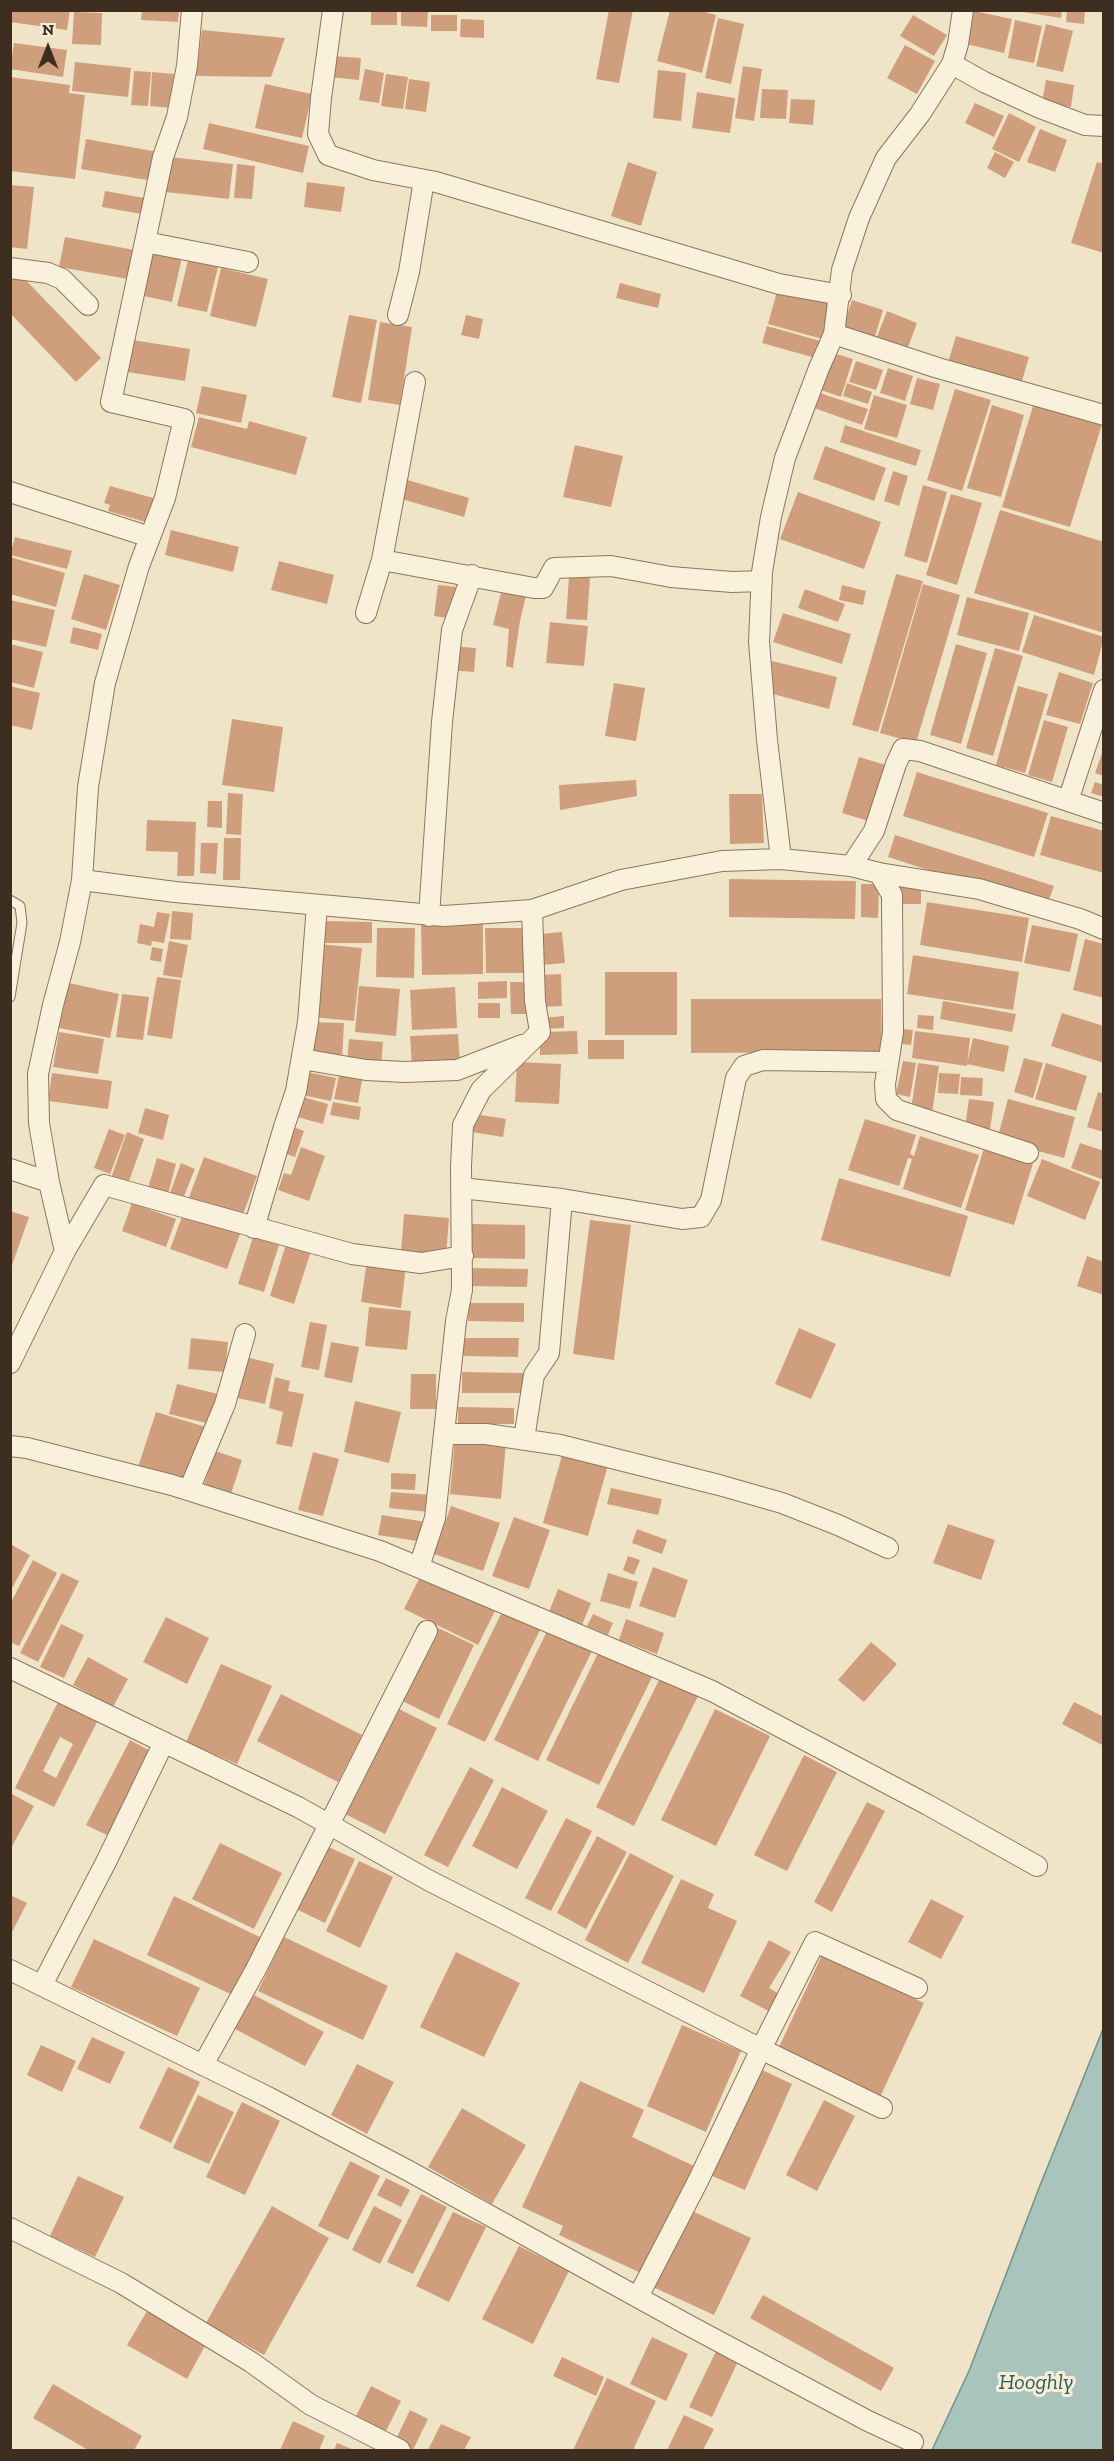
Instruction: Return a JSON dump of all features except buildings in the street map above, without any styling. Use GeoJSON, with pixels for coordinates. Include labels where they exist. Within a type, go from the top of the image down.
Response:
{"type":"FeatureCollection","features":[{"type":"Feature","properties":{"kind":"street"},"geometry":{"type":"LineString","coordinates":[[65,1251],[49,1182],[39,1123],[38,1074],[70,942],[82,880],[88,787],[105,683],[122,619],[165,498],[184,419],[111,402],[163,157],[177,117],[187,66],[192,10]]}},
{"type":"Feature","properties":{"kind":"street"},"geometry":{"type":"LineString","coordinates":[[333,10],[318,134],[328,155],[373,170],[424,180],[603,231],[779,284],[841,295]]}},
{"type":"Feature","properties":{"kind":"street"},"geometry":{"type":"LineString","coordinates":[[781,859],[766,740],[759,642],[762,581],[771,517],[785,459],[834,334],[843,270],[853,238],[886,158],[920,114],[952,64],[958,44],[963,10]]}},
{"type":"Feature","properties":{"kind":"street"},"geometry":{"type":"LineString","coordinates":[[952,64],[1040,108],[1085,124],[1104,126]]}},
{"type":"Feature","properties":{"kind":"street"},"geometry":{"type":"LineString","coordinates":[[398,315],[424,180]]}},
{"type":"Feature","properties":{"kind":"street"},"geometry":{"type":"LineString","coordinates":[[145,242],[249,262]]}},
{"type":"Feature","properties":{"kind":"street"},"geometry":{"type":"LineString","coordinates":[[10,268],[48,273],[62,279],[88,305]]}},
{"type":"Feature","properties":{"kind":"street"},"geometry":{"type":"LineString","coordinates":[[834,334],[959,374],[1104,415]]}},
{"type":"Feature","properties":{"kind":"street"},"geometry":{"type":"LineString","coordinates":[[366,613],[382,560],[415,382]]}},
{"type":"Feature","properties":{"kind":"street"},"geometry":{"type":"LineString","coordinates":[[10,492],[150,537]]}},
{"type":"Feature","properties":{"kind":"street"},"geometry":{"type":"LineString","coordinates":[[382,560],[534,588],[543,588],[554,568],[611,566],[671,578],[732,582],[762,581]]}},
{"type":"Feature","properties":{"kind":"street"},"geometry":{"type":"LineString","coordinates":[[429,916],[437,828],[442,722],[452,630],[472,575]]}},
{"type":"Feature","properties":{"kind":"street"},"geometry":{"type":"LineString","coordinates":[[1068,801],[1104,690]]}},
{"type":"Feature","properties":{"kind":"street"},"geometry":{"type":"LineString","coordinates":[[851,866],[874,831],[896,764],[903,750],[920,751],[1104,813]]}},
{"type":"Feature","properties":{"kind":"street"},"geometry":{"type":"LineString","coordinates":[[82,880],[175,892],[429,916],[532,910],[621,880],[664,870],[722,861],[781,859],[851,866],[879,873],[979,889],[1080,919],[1104,929]]}},
{"type":"Feature","properties":{"kind":"street"},"geometry":{"type":"LineString","coordinates":[[879,873],[892,895],[893,1032],[888,1062],[886,1099],[897,1110],[1028,1153]]}},
{"type":"Feature","properties":{"kind":"street"},"geometry":{"type":"LineString","coordinates":[[254,1228],[268,1176],[297,1091],[308,1022],[317,905]]}},
{"type":"Feature","properties":{"kind":"street"},"geometry":{"type":"LineString","coordinates":[[419,1567],[435,1518],[456,1321],[462,1290],[463,1125],[481,1090],[540,1032],[535,1001],[532,910]]}},
{"type":"Feature","properties":{"kind":"street"},"geometry":{"type":"LineString","coordinates":[[302,1059],[395,1072],[457,1070],[530,1042]]}},
{"type":"Feature","properties":{"kind":"street"},"geometry":{"type":"LineString","coordinates":[[461,1188],[562,1199],[682,1219],[701,1217],[711,1200],[736,1078],[744,1066],[763,1060],[888,1062]]}},
{"type":"Feature","properties":{"kind":"street"},"geometry":{"type":"LineString","coordinates":[[10,1169],[49,1182]]}},
{"type":"Feature","properties":{"kind":"street"},"geometry":{"type":"LineString","coordinates":[[10,1363],[65,1251],[104,1185],[352,1254],[421,1263],[463,1256]]}},
{"type":"Feature","properties":{"kind":"street"},"geometry":{"type":"LineString","coordinates":[[524,1439],[534,1375],[549,1353],[562,1199]]}},
{"type":"Feature","properties":{"kind":"street"},"geometry":{"type":"LineString","coordinates":[[189,1490],[225,1404],[245,1334]]}},
{"type":"Feature","properties":{"kind":"street"},"geometry":{"type":"LineString","coordinates":[[444,1434],[486,1434],[560,1445],[782,1503],[888,1548]]}},
{"type":"Feature","properties":{"kind":"street"},"geometry":{"type":"LineString","coordinates":[[10,1446],[27,1448],[189,1490],[380,1551],[712,1691],[928,1805],[1037,1866]]}},
{"type":"Feature","properties":{"kind":"street"},"geometry":{"type":"LineString","coordinates":[[203,2065],[256,1969],[427,1631]]}},
{"type":"Feature","properties":{"kind":"street"},"geometry":{"type":"LineString","coordinates":[[10,1668],[298,1807],[428,1880],[882,2108]]}},
{"type":"Feature","properties":{"kind":"street"},"geometry":{"type":"LineString","coordinates":[[42,1985],[106,1862],[164,1742]]}},
{"type":"Feature","properties":{"kind":"street"},"geometry":{"type":"LineString","coordinates":[[638,2297],[698,2181],[814,1942],[916,1988]]}},
{"type":"Feature","properties":{"kind":"street"},"geometry":{"type":"LineString","coordinates":[[10,1970],[203,2065],[407,2170],[868,2421],[913,2442]]}},
{"type":"Feature","properties":{"kind":"street"},"geometry":{"type":"LineString","coordinates":[[10,2228],[121,2283],[251,2362],[311,2405],[400,2451]]}},
{"type":"Feature","properties":{"kind":"lane"},"geometry":{"type":"LineString","coordinates":[[10,900],[20,906],[22,922],[10,997]]}},
{"type":"Feature","properties":{"kind":"water","name":"Hooghly"},"geometry":{"type":"Polygon","coordinates":[[[1103,2029],[1103,2450],[932,2450],[969,2371],[1103,2029]]]}}]}
